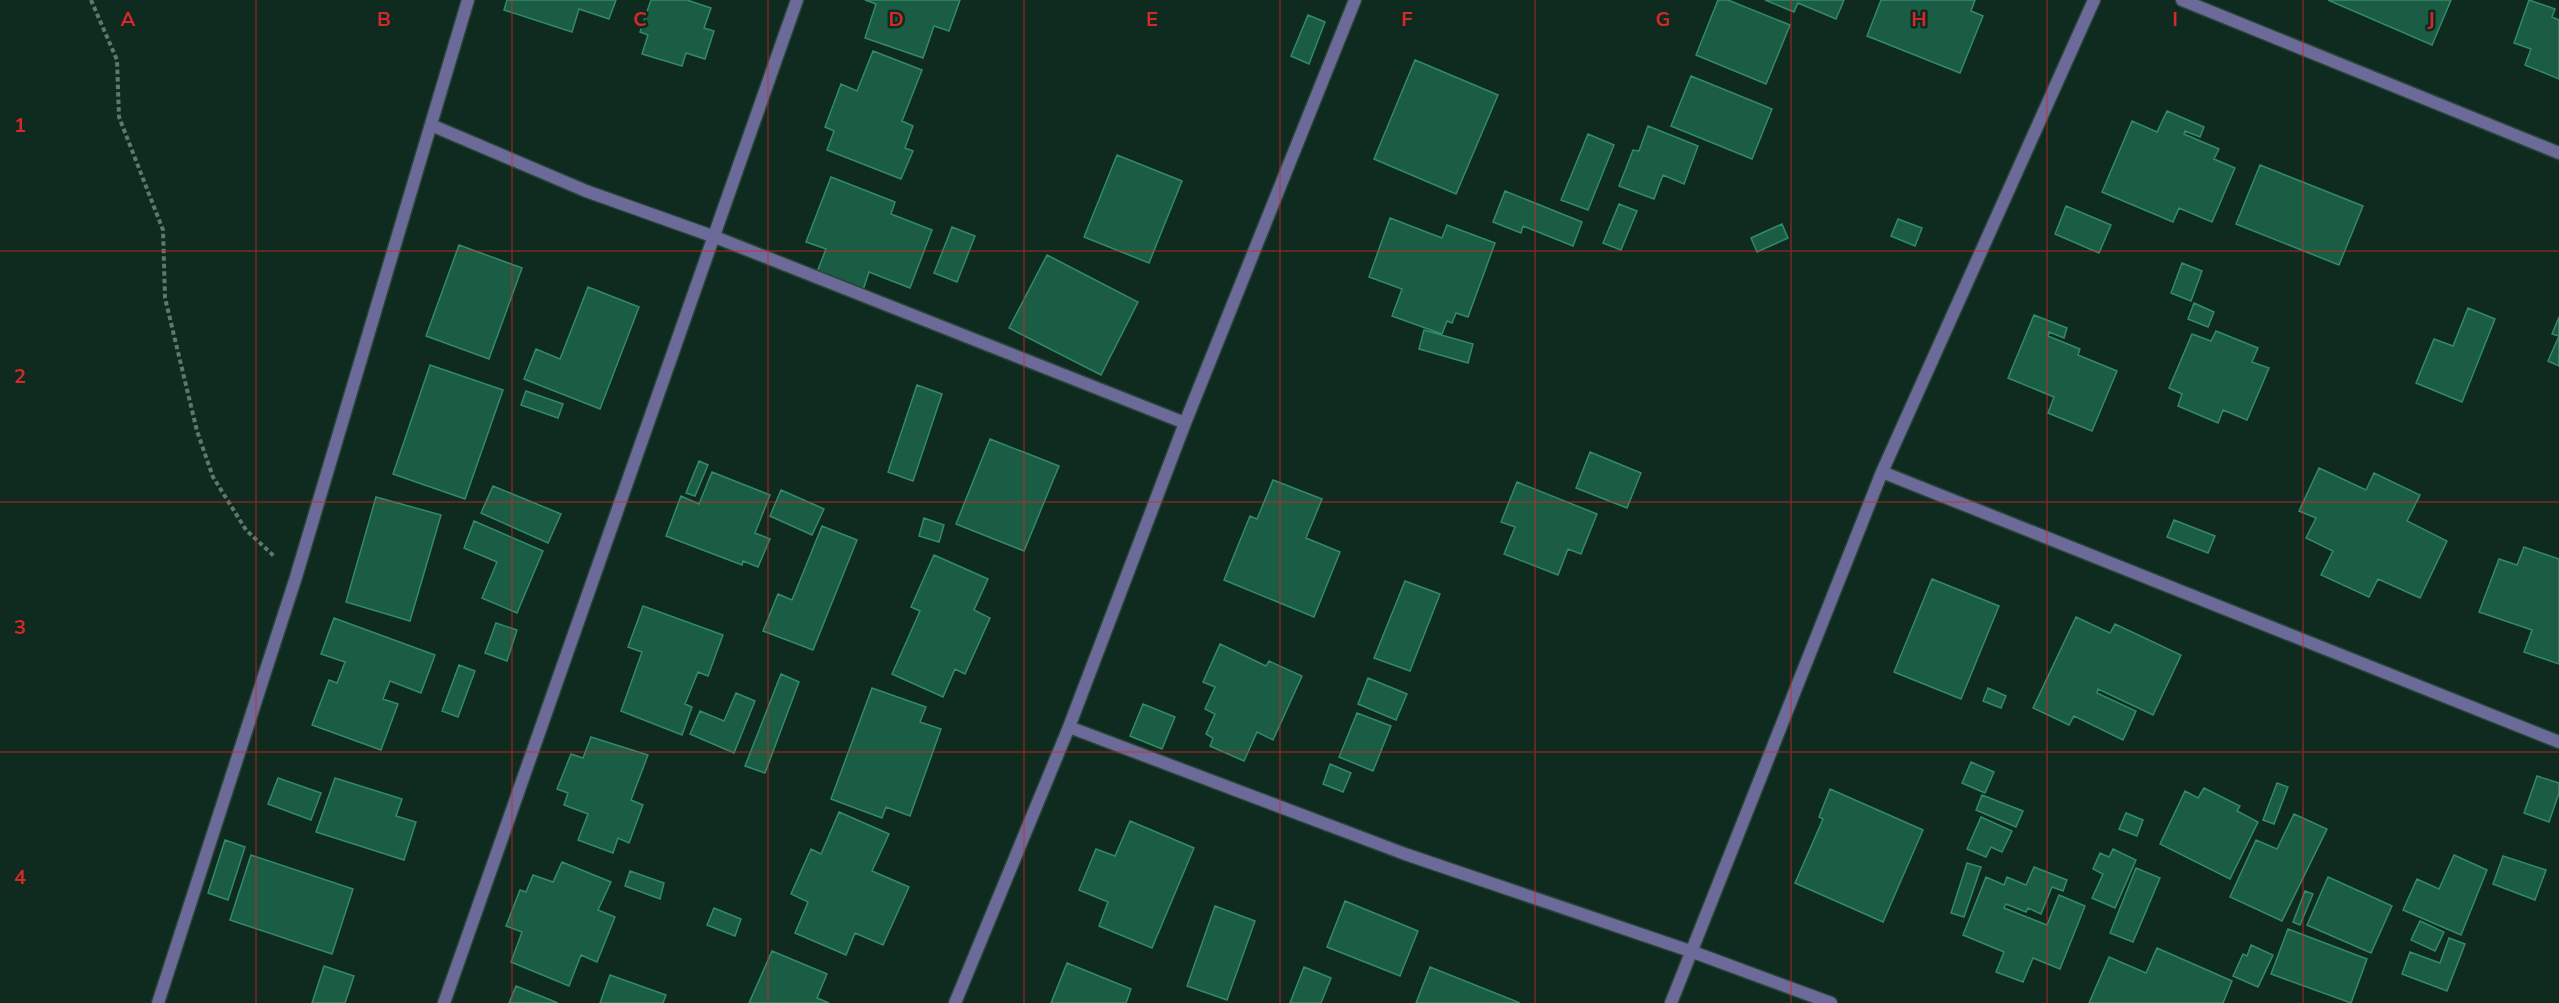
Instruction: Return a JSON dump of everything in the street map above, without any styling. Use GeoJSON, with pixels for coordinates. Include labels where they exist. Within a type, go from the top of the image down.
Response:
{"type":"FeatureCollection","features":[{"type":"Feature","properties":{"kind":"street"},"geometry":{"type":"LineString","coordinates":[[158,1003],[296,577],[468,0]]}},
{"type":"Feature","properties":{"kind":"street"},"geometry":{"type":"LineString","coordinates":[[444,1003],[715,237],[796,0]]}},
{"type":"Feature","properties":{"kind":"street"},"geometry":{"type":"LineString","coordinates":[[955,1003],[1069,727],[1185,423],[1355,0]]}},
{"type":"Feature","properties":{"kind":"street"},"geometry":{"type":"LineString","coordinates":[[1671,1003],[1882,472],[2094,0]]}},
{"type":"Feature","properties":{"kind":"street"},"geometry":{"type":"LineString","coordinates":[[2182,0],[2559,153]]}},
{"type":"Feature","properties":{"kind":"street"},"geometry":{"type":"LineString","coordinates":[[431,125],[586,191],[715,237],[1185,423]]}},
{"type":"Feature","properties":{"kind":"street"},"geometry":{"type":"LineString","coordinates":[[1882,472],[2559,742]]}},
{"type":"Feature","properties":{"kind":"street"},"geometry":{"type":"LineString","coordinates":[[1069,727],[1405,854],[1693,952],[1831,1003]]}},
{"type":"Feature","properties":{"kind":"path"},"geometry":{"type":"LineString","coordinates":[[91,0],[117,60],[119,117],[163,230],[165,298],[197,431],[213,477],[246,530],[296,577]]}},
{"type":"Feature","properties":{"kind":"building"},"geometry":{"type":"Polygon","coordinates":[[[507,0],[616,0],[609,19],[579,9],[572,32],[504,10],[507,0]]]}},
{"type":"Feature","properties":{"kind":"building"},"geometry":{"type":"Polygon","coordinates":[[[651,0],[687,0],[711,8],[704,28],[714,31],[705,59],[686,53],[682,66],[642,54],[648,35],[640,32],[651,0]]]}},
{"type":"Feature","properties":{"kind":"building"},"geometry":{"type":"Polygon","coordinates":[[[865,0],[960,0],[949,31],[934,26],[923,58],[865,38],[876,4],[865,0]]]}},
{"type":"Feature","properties":{"kind":"building"},"geometry":{"type":"Polygon","coordinates":[[[1718,0],[1728,0],[1790,25],[1766,84],[1696,55],[1718,0]]]}},
{"type":"Feature","properties":{"kind":"building"},"geometry":{"type":"Polygon","coordinates":[[[1765,0],[1844,0],[1836,19],[1798,3],[1794,12],[1765,0]]]}},
{"type":"Feature","properties":{"kind":"building"},"geometry":{"type":"Polygon","coordinates":[[[1881,0],[1975,0],[1971,11],[1983,16],[1960,73],[1867,36],[1881,0]]]}},
{"type":"Feature","properties":{"kind":"building"},"geometry":{"type":"Polygon","coordinates":[[[2328,0],[2451,0],[2432,45],[2328,0]]]}},
{"type":"Feature","properties":{"kind":"building"},"geometry":{"type":"Polygon","coordinates":[[[2529,0],[2555,9],[2552,17],[2559,20],[2559,79],[2525,65],[2531,49],[2514,43],[2529,0]]]}},
{"type":"Feature","properties":{"kind":"building"},"geometry":{"type":"Polygon","coordinates":[[[1308,15],[1325,22],[1309,64],[1291,56],[1308,15]]]}},
{"type":"Feature","properties":{"kind":"building"},"geometry":{"type":"Polygon","coordinates":[[[873,51],[922,70],[902,121],[913,126],[905,148],[913,151],[901,179],[827,150],[834,131],[825,127],[841,84],[857,91],[873,51]]]}},
{"type":"Feature","properties":{"kind":"building"},"geometry":{"type":"Polygon","coordinates":[[[1415,60],[1498,95],[1456,194],[1374,159],[1415,60]]]}},
{"type":"Feature","properties":{"kind":"building"},"geometry":{"type":"Polygon","coordinates":[[[1691,76],[1772,109],[1752,159],[1671,126],[1691,76]]]}},
{"type":"Feature","properties":{"kind":"building"},"geometry":{"type":"Polygon","coordinates":[[[2167,111],[2204,127],[2200,137],[2185,131],[2184,134],[2219,149],[2214,159],[2235,168],[2212,222],[2179,208],[2173,222],[2102,192],[2132,121],[2157,132],[2167,111]]]}},
{"type":"Feature","properties":{"kind":"building"},"geometry":{"type":"Polygon","coordinates":[[[1648,126],[1698,146],[1684,184],[1663,175],[1654,199],[1619,186],[1633,150],[1639,151],[1648,126]]]}},
{"type":"Feature","properties":{"kind":"building"},"geometry":{"type":"Polygon","coordinates":[[[1588,134],[1614,145],[1588,210],[1561,200],[1588,134]]]}},
{"type":"Feature","properties":{"kind":"building"},"geometry":{"type":"Polygon","coordinates":[[[1117,155],[1182,181],[1149,263],[1084,237],[1117,155]]]}},
{"type":"Feature","properties":{"kind":"building"},"geometry":{"type":"Polygon","coordinates":[[[2260,165],[2363,206],[2339,265],[2236,224],[2260,165]]]}},
{"type":"Feature","properties":{"kind":"building"},"geometry":{"type":"Polygon","coordinates":[[[831,177],[895,202],[891,214],[932,230],[910,288],[869,272],[863,290],[817,272],[826,249],[806,242],[831,177]]]}},
{"type":"Feature","properties":{"kind":"building"},"geometry":{"type":"Polygon","coordinates":[[[1505,191],[1582,222],[1573,246],[1523,226],[1521,233],[1493,222],[1505,191]]]}},
{"type":"Feature","properties":{"kind":"building"},"geometry":{"type":"Polygon","coordinates":[[[1619,204],[1637,211],[1621,250],[1603,243],[1619,204]]]}},
{"type":"Feature","properties":{"kind":"building"},"geometry":{"type":"Polygon","coordinates":[[[2066,206],[2111,225],[2099,253],[2055,234],[2066,206]]]}},
{"type":"Feature","properties":{"kind":"building"},"geometry":{"type":"Polygon","coordinates":[[[1390,218],[1442,238],[1447,225],[1495,243],[1468,317],[1456,313],[1452,323],[1447,321],[1442,334],[1392,316],[1402,289],[1369,277],[1390,218]]]}},
{"type":"Feature","properties":{"kind":"building"},"geometry":{"type":"Polygon","coordinates":[[[1898,219],[1922,228],[1915,246],[1891,236],[1898,219]]]}},
{"type":"Feature","properties":{"kind":"building"},"geometry":{"type":"Polygon","coordinates":[[[1782,224],[1788,238],[1757,252],[1751,238],[1782,224]]]}},
{"type":"Feature","properties":{"kind":"building"},"geometry":{"type":"Polygon","coordinates":[[[952,227],[975,236],[957,282],[934,273],[952,227]]]}},
{"type":"Feature","properties":{"kind":"building"},"geometry":{"type":"Polygon","coordinates":[[[459,245],[522,268],[489,359],[426,336],[459,245]]]}},
{"type":"Feature","properties":{"kind":"building"},"geometry":{"type":"Polygon","coordinates":[[[1047,255],[1138,302],[1101,375],[1009,328],[1047,255]]]}},
{"type":"Feature","properties":{"kind":"building"},"geometry":{"type":"Polygon","coordinates":[[[2182,263],[2202,271],[2191,301],[2171,293],[2182,263]]]}},
{"type":"Feature","properties":{"kind":"building"},"geometry":{"type":"Polygon","coordinates":[[[588,287],[639,307],[600,409],[524,379],[536,349],[560,359],[588,287]]]}},
{"type":"Feature","properties":{"kind":"building"},"geometry":{"type":"Polygon","coordinates":[[[2194,303],[2214,312],[2208,327],[2188,319],[2194,303]]]}},
{"type":"Feature","properties":{"kind":"building"},"geometry":{"type":"Polygon","coordinates":[[[2468,308],[2495,319],[2462,402],[2416,383],[2434,339],[2453,346],[2468,308]]]}},
{"type":"Feature","properties":{"kind":"building"},"geometry":{"type":"Polygon","coordinates":[[[2034,315],[2067,328],[2064,338],[2049,332],[2048,336],[2080,349],[2078,355],[2117,371],[2092,431],[2048,413],[2054,397],[2008,378],[2034,315]]]}},
{"type":"Feature","properties":{"kind":"building"},"geometry":{"type":"Polygon","coordinates":[[[2559,317],[2559,336],[2552,334],[2559,317]]]}},
{"type":"Feature","properties":{"kind":"building"},"geometry":{"type":"Polygon","coordinates":[[[1424,330],[1473,344],[1468,363],[1419,349],[1424,330]]]}},
{"type":"Feature","properties":{"kind":"building"},"geometry":{"type":"Polygon","coordinates":[[[2216,331],[2258,348],[2252,362],[2269,368],[2247,420],[2223,410],[2218,423],[2178,406],[2182,394],[2169,388],[2192,334],[2211,341],[2216,331]]]}},
{"type":"Feature","properties":{"kind":"building"},"geometry":{"type":"Polygon","coordinates":[[[2559,336],[2559,366],[2548,361],[2559,336]]]}},
{"type":"Feature","properties":{"kind":"building"},"geometry":{"type":"Polygon","coordinates":[[[430,365],[503,390],[465,499],[393,474],[430,365]]]}},
{"type":"Feature","properties":{"kind":"building"},"geometry":{"type":"Polygon","coordinates":[[[917,385],[942,394],[913,481],[888,472],[917,385]]]}},
{"type":"Feature","properties":{"kind":"building"},"geometry":{"type":"Polygon","coordinates":[[[526,391],[563,404],[558,418],[521,405],[526,391]]]}},
{"type":"Feature","properties":{"kind":"building"},"geometry":{"type":"Polygon","coordinates":[[[990,439],[1059,466],[1024,551],[956,524],[990,439]]]}},
{"type":"Feature","properties":{"kind":"building"},"geometry":{"type":"Polygon","coordinates":[[[1590,452],[1641,473],[1627,508],[1576,488],[1590,452]]]}},
{"type":"Feature","properties":{"kind":"building"},"geometry":{"type":"Polygon","coordinates":[[[699,461],[708,465],[695,496],[686,493],[699,461]]]}},
{"type":"Feature","properties":{"kind":"building"},"geometry":{"type":"Polygon","coordinates":[[[2319,468],[2366,490],[2374,473],[2420,495],[2407,521],[2447,541],[2420,598],[2378,579],[2369,597],[2321,575],[2333,551],[2306,538],[2316,518],[2299,511],[2319,468]]]}},
{"type":"Feature","properties":{"kind":"building"},"geometry":{"type":"Polygon","coordinates":[[[712,472],[770,495],[755,533],[770,539],[758,567],[743,561],[742,565],[666,536],[681,496],[699,504],[712,472]]]}},
{"type":"Feature","properties":{"kind":"building"},"geometry":{"type":"Polygon","coordinates":[[[1273,480],[1322,499],[1306,538],[1340,552],[1314,617],[1224,580],[1250,516],[1257,519],[1273,480]]]}},
{"type":"Feature","properties":{"kind":"building"},"geometry":{"type":"Polygon","coordinates":[[[1517,482],[1597,514],[1581,554],[1568,549],[1558,575],[1504,554],[1515,527],[1501,522],[1517,482]]]}},
{"type":"Feature","properties":{"kind":"building"},"geometry":{"type":"Polygon","coordinates":[[[493,486],[561,514],[548,543],[481,513],[493,486]]]}},
{"type":"Feature","properties":{"kind":"building"},"geometry":{"type":"Polygon","coordinates":[[[781,490],[824,509],[812,535],[770,516],[781,490]]]}},
{"type":"Feature","properties":{"kind":"building"},"geometry":{"type":"Polygon","coordinates":[[[376,497],[441,515],[410,621],[346,602],[376,497]]]}},
{"type":"Feature","properties":{"kind":"building"},"geometry":{"type":"Polygon","coordinates":[[[924,518],[944,525],[939,542],[919,536],[924,518]]]}},
{"type":"Feature","properties":{"kind":"building"},"geometry":{"type":"Polygon","coordinates":[[[2174,520],[2215,536],[2208,553],[2167,537],[2174,520]]]}},
{"type":"Feature","properties":{"kind":"building"},"geometry":{"type":"Polygon","coordinates":[[[474,521],[543,551],[517,613],[482,598],[497,562],[464,548],[474,521]]]}},
{"type":"Feature","properties":{"kind":"building"},"geometry":{"type":"Polygon","coordinates":[[[822,526],[857,540],[813,650],[763,631],[778,594],[792,600],[822,526]]]}},
{"type":"Feature","properties":{"kind":"building"},"geometry":{"type":"Polygon","coordinates":[[[2524,547],[2559,559],[2559,664],[2524,652],[2532,630],[2479,612],[2499,559],[2517,565],[2524,547]]]}},
{"type":"Feature","properties":{"kind":"building"},"geometry":{"type":"Polygon","coordinates":[[[934,555],[988,579],[974,610],[990,618],[965,674],[955,669],[943,697],[892,674],[920,611],[911,607],[934,555]]]}},
{"type":"Feature","properties":{"kind":"building"},"geometry":{"type":"Polygon","coordinates":[[[1932,579],[1999,606],[1961,699],[1894,672],[1932,579]]]}},
{"type":"Feature","properties":{"kind":"building"},"geometry":{"type":"Polygon","coordinates":[[[1405,581],[1440,594],[1410,671],[1374,658],[1405,581]]]}},
{"type":"Feature","properties":{"kind":"building"},"geometry":{"type":"Polygon","coordinates":[[[643,606],[723,635],[708,676],[698,672],[685,704],[692,707],[682,735],[621,711],[642,652],[628,647],[643,606]]]}},
{"type":"Feature","properties":{"kind":"building"},"geometry":{"type":"Polygon","coordinates":[[[2076,617],[2110,633],[2115,624],[2181,655],[2153,715],[2098,689],[2097,693],[2136,711],[2123,740],[2074,716],[2069,725],[2033,708],[2076,617]]]}},
{"type":"Feature","properties":{"kind":"building"},"geometry":{"type":"Polygon","coordinates":[[[334,618],[435,655],[421,693],[390,681],[383,699],[398,704],[381,750],[312,725],[329,680],[337,683],[345,662],[321,654],[334,618]]]}},
{"type":"Feature","properties":{"kind":"building"},"geometry":{"type":"Polygon","coordinates":[[[496,623],[517,630],[507,661],[485,653],[496,623]]]}},
{"type":"Feature","properties":{"kind":"building"},"geometry":{"type":"Polygon","coordinates":[[[1220,644],[1266,666],[1269,661],[1302,676],[1273,740],[1257,732],[1244,761],[1210,746],[1213,738],[1206,734],[1215,714],[1205,709],[1215,687],[1203,682],[1220,644]]]}},
{"type":"Feature","properties":{"kind":"building"},"geometry":{"type":"Polygon","coordinates":[[[459,665],[475,671],[458,717],[442,711],[459,665]]]}},
{"type":"Feature","properties":{"kind":"building"},"geometry":{"type":"Polygon","coordinates":[[[781,674],[799,682],[765,773],[745,766],[781,674]]]}},
{"type":"Feature","properties":{"kind":"building"},"geometry":{"type":"Polygon","coordinates":[[[1368,678],[1407,694],[1396,720],[1358,704],[1368,678]]]}},
{"type":"Feature","properties":{"kind":"building"},"geometry":{"type":"Polygon","coordinates":[[[872,688],[926,707],[920,722],[941,729],[910,816],[886,807],[882,818],[831,799],[872,688]]]}},
{"type":"Feature","properties":{"kind":"building"},"geometry":{"type":"Polygon","coordinates":[[[1988,688],[2006,696],[2001,708],[1983,701],[1988,688]]]}},
{"type":"Feature","properties":{"kind":"building"},"geometry":{"type":"Polygon","coordinates":[[[736,693],[755,701],[734,753],[690,734],[700,711],[724,721],[736,693]]]}},
{"type":"Feature","properties":{"kind":"building"},"geometry":{"type":"Polygon","coordinates":[[[1143,704],[1175,717],[1162,749],[1130,736],[1143,704]]]}},
{"type":"Feature","properties":{"kind":"building"},"geometry":{"type":"Polygon","coordinates":[[[1357,713],[1391,726],[1373,771],[1339,757],[1357,713]]]}},
{"type":"Feature","properties":{"kind":"building"},"geometry":{"type":"Polygon","coordinates":[[[591,737],[648,755],[631,800],[643,805],[629,843],[618,838],[613,853],[578,840],[588,814],[564,805],[568,793],[557,789],[571,754],[583,758],[591,737]]]}},
{"type":"Feature","properties":{"kind":"building"},"geometry":{"type":"Polygon","coordinates":[[[1971,762],[1994,772],[1985,793],[1962,783],[1971,762]]]}},
{"type":"Feature","properties":{"kind":"building"},"geometry":{"type":"Polygon","coordinates":[[[1330,764],[1351,773],[1343,792],[1323,784],[1330,764]]]}},
{"type":"Feature","properties":{"kind":"building"},"geometry":{"type":"Polygon","coordinates":[[[2537,776],[2559,783],[2559,793],[2549,822],[2524,813],[2537,776]]]}},
{"type":"Feature","properties":{"kind":"building"},"geometry":{"type":"Polygon","coordinates":[[[278,778],[321,793],[311,820],[268,804],[278,778]]]}},
{"type":"Feature","properties":{"kind":"building"},"geometry":{"type":"Polygon","coordinates":[[[335,778],[402,799],[396,816],[416,822],[404,860],[316,832],[335,778]]]}},
{"type":"Feature","properties":{"kind":"building"},"geometry":{"type":"Polygon","coordinates":[[[2277,783],[2288,787],[2274,824],[2263,820],[2277,783]]]}},
{"type":"Feature","properties":{"kind":"building"},"geometry":{"type":"Polygon","coordinates":[[[2204,788],[2240,806],[2237,811],[2258,822],[2230,879],[2160,844],[2185,791],[2198,798],[2204,788]]]}},
{"type":"Feature","properties":{"kind":"building"},"geometry":{"type":"Polygon","coordinates":[[[1830,789],[1923,830],[1883,922],[1795,883],[1823,819],[1819,817],[1830,789]]]}},
{"type":"Feature","properties":{"kind":"building"},"geometry":{"type":"Polygon","coordinates":[[[1982,795],[2023,811],[2016,827],[1976,810],[1982,795]]]}},
{"type":"Feature","properties":{"kind":"building"},"geometry":{"type":"Polygon","coordinates":[[[839,812],[889,834],[872,871],[909,887],[883,945],[855,933],[846,955],[795,933],[808,902],[791,894],[811,849],[821,854],[839,812]]]}},
{"type":"Feature","properties":{"kind":"building"},"geometry":{"type":"Polygon","coordinates":[[[2126,813],[2143,820],[2137,836],[2119,829],[2126,813]]]}},
{"type":"Feature","properties":{"kind":"building"},"geometry":{"type":"Polygon","coordinates":[[[2294,814],[2327,829],[2282,921],[2230,897],[2256,840],[2277,849],[2294,814]]]}},
{"type":"Feature","properties":{"kind":"building"},"geometry":{"type":"Polygon","coordinates":[[[1981,817],[2012,831],[2002,852],[1991,847],[1986,857],[1967,849],[1981,817]]]}},
{"type":"Feature","properties":{"kind":"building"},"geometry":{"type":"Polygon","coordinates":[[[1130,821],[1194,848],[1152,948],[1099,926],[1108,902],[1079,890],[1096,849],[1115,856],[1130,821]]]}},
{"type":"Feature","properties":{"kind":"building"},"geometry":{"type":"Polygon","coordinates":[[[225,840],[245,847],[228,900],[208,893],[225,840]]]}},
{"type":"Feature","properties":{"kind":"building"},"geometry":{"type":"Polygon","coordinates":[[[2113,849],[2136,860],[2115,908],[2092,898],[2103,874],[2093,869],[2100,853],[2109,857],[2113,849]]]}},
{"type":"Feature","properties":{"kind":"building"},"geometry":{"type":"Polygon","coordinates":[[[251,855],[353,889],[332,954],[230,920],[251,855]]]}},
{"type":"Feature","properties":{"kind":"building"},"geometry":{"type":"Polygon","coordinates":[[[2454,855],[2487,870],[2461,935],[2403,910],[2417,879],[2439,889],[2454,855]]]}},
{"type":"Feature","properties":{"kind":"building"},"geometry":{"type":"Polygon","coordinates":[[[2503,856],[2546,870],[2535,900],[2493,884],[2503,856]]]}},
{"type":"Feature","properties":{"kind":"building"},"geometry":{"type":"Polygon","coordinates":[[[562,862],[611,882],[598,910],[615,917],[597,962],[581,955],[569,986],[511,962],[522,932],[506,926],[520,890],[526,892],[533,875],[553,882],[562,862]]]}},
{"type":"Feature","properties":{"kind":"building"},"geometry":{"type":"Polygon","coordinates":[[[1967,863],[1981,867],[1964,917],[1951,913],[1967,863]]]}},
{"type":"Feature","properties":{"kind":"building"},"geometry":{"type":"Polygon","coordinates":[[[2034,867],[2067,880],[2063,891],[2052,887],[2041,914],[2028,908],[2026,912],[2006,904],[2004,908],[2047,925],[2059,895],[2085,906],[2060,969],[2033,958],[2023,982],[1996,972],[2004,952],[1963,935],[1986,877],[2004,885],[2007,877],[2026,885],[2034,867]]]}},
{"type":"Feature","properties":{"kind":"building"},"geometry":{"type":"Polygon","coordinates":[[[2136,868],[2160,878],[2133,942],[2110,933],[2136,868]]]}},
{"type":"Feature","properties":{"kind":"building"},"geometry":{"type":"Polygon","coordinates":[[[630,871],[664,883],[660,899],[625,886],[630,871]]]}},
{"type":"Feature","properties":{"kind":"building"},"geometry":{"type":"Polygon","coordinates":[[[2328,877],[2392,906],[2371,953],[2307,925],[2328,877]]]}},
{"type":"Feature","properties":{"kind":"building"},"geometry":{"type":"Polygon","coordinates":[[[2305,891],[2313,894],[2300,925],[2293,922],[2305,891]]]}},
{"type":"Feature","properties":{"kind":"building"},"geometry":{"type":"Polygon","coordinates":[[[1345,901],[1418,931],[1400,976],[1327,947],[1345,901]]]}},
{"type":"Feature","properties":{"kind":"building"},"geometry":{"type":"Polygon","coordinates":[[[1215,906],[1255,921],[1227,1000],[1187,986],[1215,906]]]}},
{"type":"Feature","properties":{"kind":"building"},"geometry":{"type":"Polygon","coordinates":[[[714,908],[741,919],[735,936],[707,925],[714,908]]]}},
{"type":"Feature","properties":{"kind":"building"},"geometry":{"type":"Polygon","coordinates":[[[2420,921],[2444,932],[2435,951],[2411,940],[2420,921]]]}},
{"type":"Feature","properties":{"kind":"building"},"geometry":{"type":"Polygon","coordinates":[[[2288,929],[2367,959],[2351,1003],[2271,974],[2288,929]]]}},
{"type":"Feature","properties":{"kind":"building"},"geometry":{"type":"Polygon","coordinates":[[[2449,938],[2465,944],[2447,991],[2402,974],[2410,952],[2440,963],[2449,938]]]}},
{"type":"Feature","properties":{"kind":"building"},"geometry":{"type":"Polygon","coordinates":[[[2251,945],[2273,955],[2258,987],[2233,976],[2243,954],[2247,956],[2251,945]]]}},
{"type":"Feature","properties":{"kind":"building"},"geometry":{"type":"Polygon","coordinates":[[[2157,948],[2232,981],[2223,1003],[2089,1003],[2109,957],[2146,973],[2157,948]]]}},
{"type":"Feature","properties":{"kind":"building"},"geometry":{"type":"Polygon","coordinates":[[[772,951],[827,974],[817,998],[829,1003],[749,1003],[772,951]]]}},
{"type":"Feature","properties":{"kind":"building"},"geometry":{"type":"Polygon","coordinates":[[[1067,963],[1131,989],[1126,1003],[1051,1003],[1067,963]]]}},
{"type":"Feature","properties":{"kind":"building"},"geometry":{"type":"Polygon","coordinates":[[[324,966],[354,976],[345,1003],[312,1003],[324,966]]]}},
{"type":"Feature","properties":{"kind":"building"},"geometry":{"type":"Polygon","coordinates":[[[1304,967],[1331,978],[1321,1003],[1290,1003],[1304,967]]]}},
{"type":"Feature","properties":{"kind":"building"},"geometry":{"type":"Polygon","coordinates":[[[1430,967],[1520,1003],[1416,1003],[1430,967]]]}},
{"type":"Feature","properties":{"kind":"building"},"geometry":{"type":"Polygon","coordinates":[[[610,975],[666,995],[663,1003],[600,1003],[610,975]]]}},
{"type":"Feature","properties":{"kind":"building"},"geometry":{"type":"Polygon","coordinates":[[[516,986],[558,1003],[509,1003],[516,986]]]}}]}
